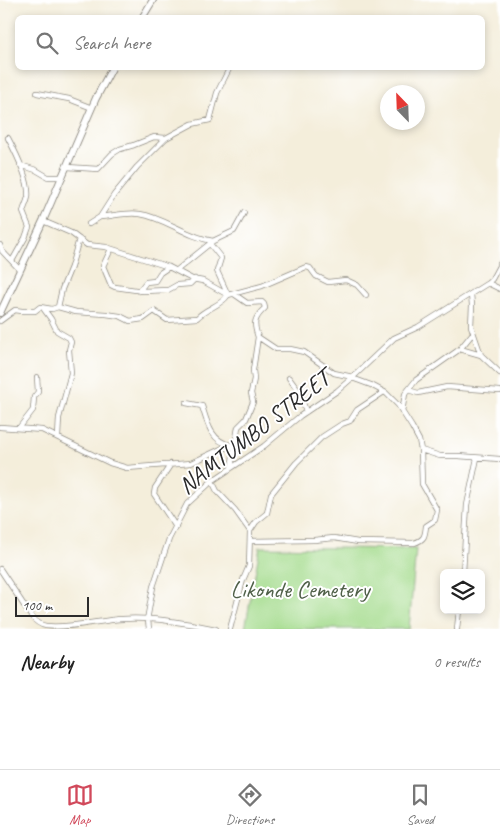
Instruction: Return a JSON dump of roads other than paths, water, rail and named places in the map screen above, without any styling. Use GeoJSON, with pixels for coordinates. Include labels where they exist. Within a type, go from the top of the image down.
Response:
{"type":"FeatureCollection","features":[{"type":"Feature","properties":{"kind":"street"},"geometry":{"type":"LineString","coordinates":[[144,15],[153,0]]}},
{"type":"Feature","properties":{"kind":"street"},"geometry":{"type":"LineString","coordinates":[[0,313],[111,70]]}},
{"type":"Feature","properties":{"kind":"street"},"geometry":{"type":"LineString","coordinates":[[100,217],[114,195],[137,167],[166,138],[192,124],[210,120],[217,93],[228,70]]}},
{"type":"Feature","properties":{"kind":"street"},"geometry":{"type":"LineString","coordinates":[[38,93],[69,99],[92,108]]}},
{"type":"Feature","properties":{"kind":"street"},"geometry":{"type":"LineString","coordinates":[[67,168],[98,169],[112,154],[120,149],[154,137],[166,138]]}},
{"type":"Feature","properties":{"kind":"street"},"geometry":{"type":"LineString","coordinates":[[8,138],[28,189],[28,198],[23,212],[29,227],[12,261]]}},
{"type":"Feature","properties":{"kind":"street"},"geometry":{"type":"LineString","coordinates":[[20,165],[36,170],[48,177],[63,177]]}},
{"type":"Feature","properties":{"kind":"street"},"geometry":{"type":"LineString","coordinates":[[177,270],[212,242],[234,231],[244,213]]}},
{"type":"Feature","properties":{"kind":"street"},"geometry":{"type":"LineString","coordinates":[[89,224],[100,217],[120,214],[141,214],[165,222],[193,237],[212,242],[221,258],[217,271],[228,295]]}},
{"type":"Feature","properties":{"kind":"street"},"geometry":{"type":"LineString","coordinates":[[43,221],[71,233],[87,245],[111,249],[169,267],[195,279],[203,280],[228,295],[262,286],[306,267],[310,268],[316,276],[328,282],[346,280],[357,285],[366,294]]}},
{"type":"Feature","properties":{"kind":"street"},"geometry":{"type":"LineString","coordinates":[[58,307],[62,288],[71,267],[79,239]]}},
{"type":"Feature","properties":{"kind":"street"},"geometry":{"type":"LineString","coordinates":[[0,245],[2,251],[20,270]]}},
{"type":"Feature","properties":{"kind":"street"},"geometry":{"type":"LineString","coordinates":[[111,249],[104,266],[111,284],[115,287],[138,291],[168,290],[177,285],[190,284],[195,279]]}},
{"type":"Feature","properties":{"kind":"street"},"geometry":{"type":"LineString","coordinates":[[258,337],[276,349],[304,352],[334,373],[353,377],[394,338],[418,327],[492,280],[500,264]]}},
{"type":"Feature","properties":{"kind":"street"},"geometry":{"type":"LineString","coordinates":[[138,291],[146,282],[155,281],[160,273],[169,267]]}},
{"type":"Feature","properties":{"kind":"street"},"geometry":{"type":"LineString","coordinates":[[488,283],[500,289]]}},
{"type":"Feature","properties":{"kind":"street"},"geometry":{"type":"LineString","coordinates":[[231,468],[238,427],[246,419],[253,404],[251,392],[253,370],[258,349],[255,321],[265,308],[262,302],[247,303],[234,294]]}},
{"type":"Feature","properties":{"kind":"street"},"geometry":{"type":"LineString","coordinates":[[470,294],[472,305],[471,326],[481,355],[500,373]]}},
{"type":"Feature","properties":{"kind":"street"},"geometry":{"type":"LineString","coordinates":[[0,321],[15,310],[35,311],[40,307],[54,309],[58,307],[76,312],[120,316],[130,321],[143,319],[154,312],[167,320],[189,319],[197,318],[200,314],[224,300],[228,295]]}},
{"type":"Feature","properties":{"kind":"street"},"geometry":{"type":"LineString","coordinates":[[43,308],[57,331],[70,341],[71,373],[60,413],[58,437]]}},
{"type":"Feature","properties":{"kind":"street"},"geometry":{"type":"LineString","coordinates":[[402,412],[403,401],[408,390],[416,380],[460,350],[473,333]]}},
{"type":"Feature","properties":{"kind":"street"},"geometry":{"type":"LineString","coordinates":[[460,350],[481,355]]}},
{"type":"Feature","properties":{"kind":"street"},"geometry":{"type":"LineString","coordinates":[[19,428],[33,410],[34,396],[38,392],[37,377]]}},
{"type":"Feature","properties":{"kind":"street","name":"NAMTUMBO STREET"},"geometry":{"type":"LineString","coordinates":[[149,629],[147,620],[157,572],[169,539],[187,504],[212,481],[246,458],[306,412],[338,391],[353,377],[371,384],[391,398],[416,433],[421,450],[422,484],[437,510],[435,520],[426,526],[424,537],[414,543],[389,541],[358,542],[334,538],[250,541]]}},
{"type":"Feature","properties":{"kind":"street"},"geometry":{"type":"LineString","coordinates":[[289,378],[300,393],[306,412]]}},
{"type":"Feature","properties":{"kind":"street"},"geometry":{"type":"LineString","coordinates":[[408,390],[418,393],[447,387],[500,392]]}},
{"type":"Feature","properties":{"kind":"street"},"geometry":{"type":"LineString","coordinates":[[230,629],[243,580],[249,566],[250,531],[256,522],[267,513],[269,498],[272,492],[296,463],[322,437],[350,421],[356,411],[384,392]]}},
{"type":"Feature","properties":{"kind":"street"},"geometry":{"type":"LineString","coordinates":[[186,403],[202,406],[206,420],[216,437],[224,444],[234,446]]}},
{"type":"Feature","properties":{"kind":"street"},"geometry":{"type":"LineString","coordinates":[[0,426],[42,430],[110,463],[130,468],[191,462],[223,448],[234,446]]}},
{"type":"Feature","properties":{"kind":"street"},"geometry":{"type":"LineString","coordinates":[[421,450],[440,456],[500,460]]}},
{"type":"Feature","properties":{"kind":"street"},"geometry":{"type":"LineString","coordinates":[[232,455],[246,458]]}},
{"type":"Feature","properties":{"kind":"street"},"geometry":{"type":"LineString","coordinates":[[463,569],[467,505],[477,458]]}},
{"type":"Feature","properties":{"kind":"street"},"geometry":{"type":"LineString","coordinates":[[171,464],[155,488],[154,494],[176,526]]}},
{"type":"Feature","properties":{"kind":"street"},"geometry":{"type":"LineString","coordinates":[[212,481],[217,491],[235,510],[250,531]]}},
{"type":"Feature","properties":{"kind":"street"},"geometry":{"type":"LineString","coordinates":[[0,570],[36,622],[43,625],[55,627],[125,618],[216,629]]}},
{"type":"Feature","properties":{"kind":"street"},"geometry":{"type":"LineString","coordinates":[[457,629],[459,614]]}},
{"type":"Feature","properties":{"kind":"street"},"geometry":{"type":"LineString","coordinates":[[36,622],[36,629]]}},
{"type":"Feature","properties":{"kind":"park label","name":"Likonde Cemetery"},"geometry":{"type":"Point","coordinates":[300,589]}}]}
